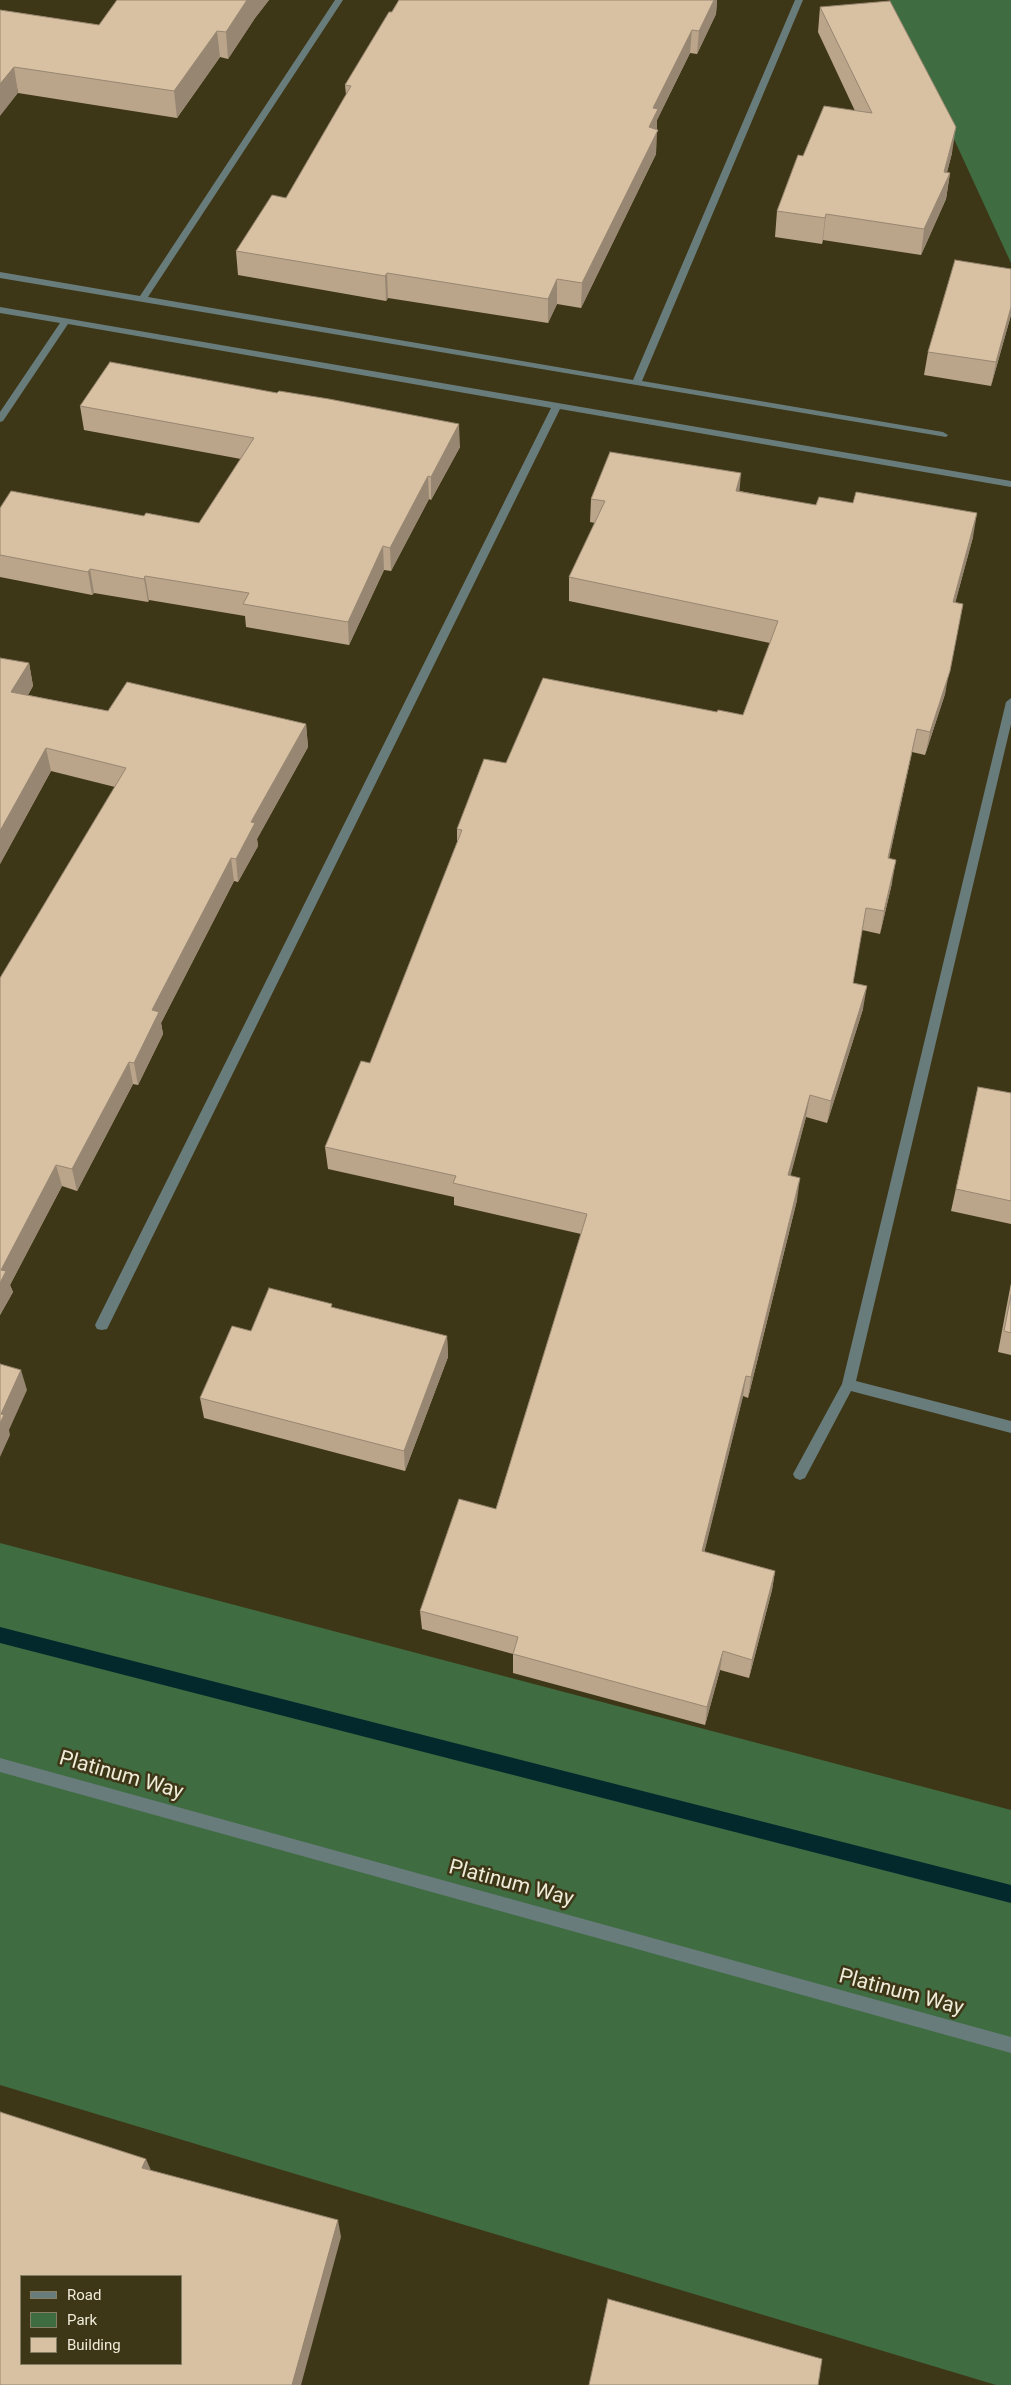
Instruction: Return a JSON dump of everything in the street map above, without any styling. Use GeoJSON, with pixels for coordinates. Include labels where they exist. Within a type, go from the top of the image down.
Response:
{"type":"FeatureCollection","features":[{"type":"Feature","properties":{"kind":"street"},"geometry":{"type":"LineString","coordinates":[[142,299],[339,0]]}},
{"type":"Feature","properties":{"kind":"street"},"geometry":{"type":"LineString","coordinates":[[636,383],[799,0]]}},
{"type":"Feature","properties":{"kind":"street"},"geometry":{"type":"LineString","coordinates":[[0,275],[943,435]]}},
{"type":"Feature","properties":{"kind":"street"},"geometry":{"type":"LineString","coordinates":[[0,310],[1011,484]]}},
{"type":"Feature","properties":{"kind":"street"},"geometry":{"type":"LineString","coordinates":[[0,419],[66,321]]}},
{"type":"Feature","properties":{"kind":"street"},"geometry":{"type":"LineString","coordinates":[[102,1325],[557,405]]}},
{"type":"Feature","properties":{"kind":"street"},"geometry":{"type":"LineString","coordinates":[[800,1474],[848,1385],[1011,702]]}},
{"type":"Feature","properties":{"kind":"street"},"geometry":{"type":"LineString","coordinates":[[848,1385],[1011,1427]]}},
{"type":"Feature","properties":{"kind":"street","name":"Platinum Way"},"geometry":{"type":"LineString","coordinates":[[0,1765],[1011,2045]]}},
{"type":"Feature","properties":{"kind":"green space"},"geometry":{"type":"Polygon","coordinates":[[[890,0],[1011,0],[1011,263],[890,0]]]}},
{"type":"Feature","properties":{"kind":"green space"},"geometry":{"type":"Polygon","coordinates":[[[0,1543],[1011,1810],[1011,2385],[996,2385],[0,2085],[0,1543]]]}},
{"type":"Feature","properties":{"kind":"building"},"geometry":{"type":"Polygon","coordinates":[[[117,0],[247,0],[226,32],[217,31],[174,91],[14,67],[0,84],[0,10],[99,25],[117,0]]]}},
{"type":"Feature","properties":{"kind":"building"},"geometry":{"type":"Polygon","coordinates":[[[399,0],[714,0],[699,31],[692,30],[653,108],[658,109],[649,127],[658,130],[582,283],[557,279],[548,299],[387,273],[385,276],[236,251],[272,195],[286,198],[351,86],[345,85],[389,12],[392,12],[399,0]]]}},
{"type":"Feature","properties":{"kind":"building"},"geometry":{"type":"Polygon","coordinates":[[[890,1],[956,127],[944,172],[950,173],[924,229],[826,214],[825,218],[777,211],[798,155],[803,156],[824,106],[872,113],[820,7],[890,1]]]}},
{"type":"Feature","properties":{"kind":"building"},"geometry":{"type":"Polygon","coordinates":[[[955,260],[1011,269],[1011,307],[996,362],[928,352],[955,260]]]}},
{"type":"Feature","properties":{"kind":"building"},"geometry":{"type":"Polygon","coordinates":[[[110,362],[277,393],[279,391],[329,399],[459,424],[431,477],[428,476],[390,548],[383,546],[348,622],[243,604],[249,593],[145,576],[144,579],[90,569],[88,572],[0,555],[0,508],[11,491],[144,516],[146,513],[199,523],[254,438],[80,406],[110,362]]]}},
{"type":"Feature","properties":{"kind":"building"},"geometry":{"type":"Polygon","coordinates":[[[610,452],[741,473],[736,491],[816,505],[819,497],[853,503],[856,492],[977,513],[953,602],[963,604],[950,671],[930,732],[917,729],[888,858],[896,860],[884,911],[866,908],[853,983],[867,986],[831,1101],[810,1095],[788,1175],[800,1178],[751,1377],[746,1376],[702,1551],[775,1571],[752,1660],[723,1651],[707,1707],[513,1654],[518,1637],[420,1611],[459,1499],[496,1509],[587,1214],[453,1183],[456,1176],[325,1147],[361,1061],[370,1063],[462,830],[457,829],[484,759],[506,763],[543,678],[717,712],[718,710],[743,715],[778,621],[569,577],[605,501],[591,499],[610,452]]]}},
{"type":"Feature","properties":{"kind":"building"},"geometry":{"type":"Polygon","coordinates":[[[0,658],[29,663],[11,692],[108,711],[127,682],[306,724],[251,822],[255,823],[236,859],[231,858],[152,1010],[159,1012],[134,1063],[129,1062],[72,1169],[56,1165],[1,1270],[6,1271],[0,1283],[0,978],[126,768],[46,748],[0,831],[0,658]]]}},
{"type":"Feature","properties":{"kind":"building"},"geometry":{"type":"Polygon","coordinates":[[[978,1087],[1011,1093],[1011,1201],[956,1189],[978,1087]]]}},
{"type":"Feature","properties":{"kind":"building"},"geometry":{"type":"Polygon","coordinates":[[[269,1288],[332,1304],[331,1307],[447,1336],[404,1451],[200,1398],[232,1326],[251,1331],[269,1288]]]}},
{"type":"Feature","properties":{"kind":"building"},"geometry":{"type":"Polygon","coordinates":[[[1011,1295],[1011,1333],[1004,1331],[1011,1295]]]}},
{"type":"Feature","properties":{"kind":"building"},"geometry":{"type":"Polygon","coordinates":[[[0,1364],[21,1370],[1,1414],[4,1415],[0,1423],[0,1364]]]}},
{"type":"Feature","properties":{"kind":"building"},"geometry":{"type":"Polygon","coordinates":[[[0,2112],[146,2159],[142,2168],[338,2220],[292,2385],[0,2385],[0,2112]]]}},
{"type":"Feature","properties":{"kind":"building"},"geometry":{"type":"Polygon","coordinates":[[[608,2299],[822,2359],[818,2385],[589,2385],[608,2299]]]}},
{"type":"Feature","properties":{"kind":"waterway"},"geometry":{"type":"LineString","coordinates":[[0,1635],[1011,1894]]}}]}
